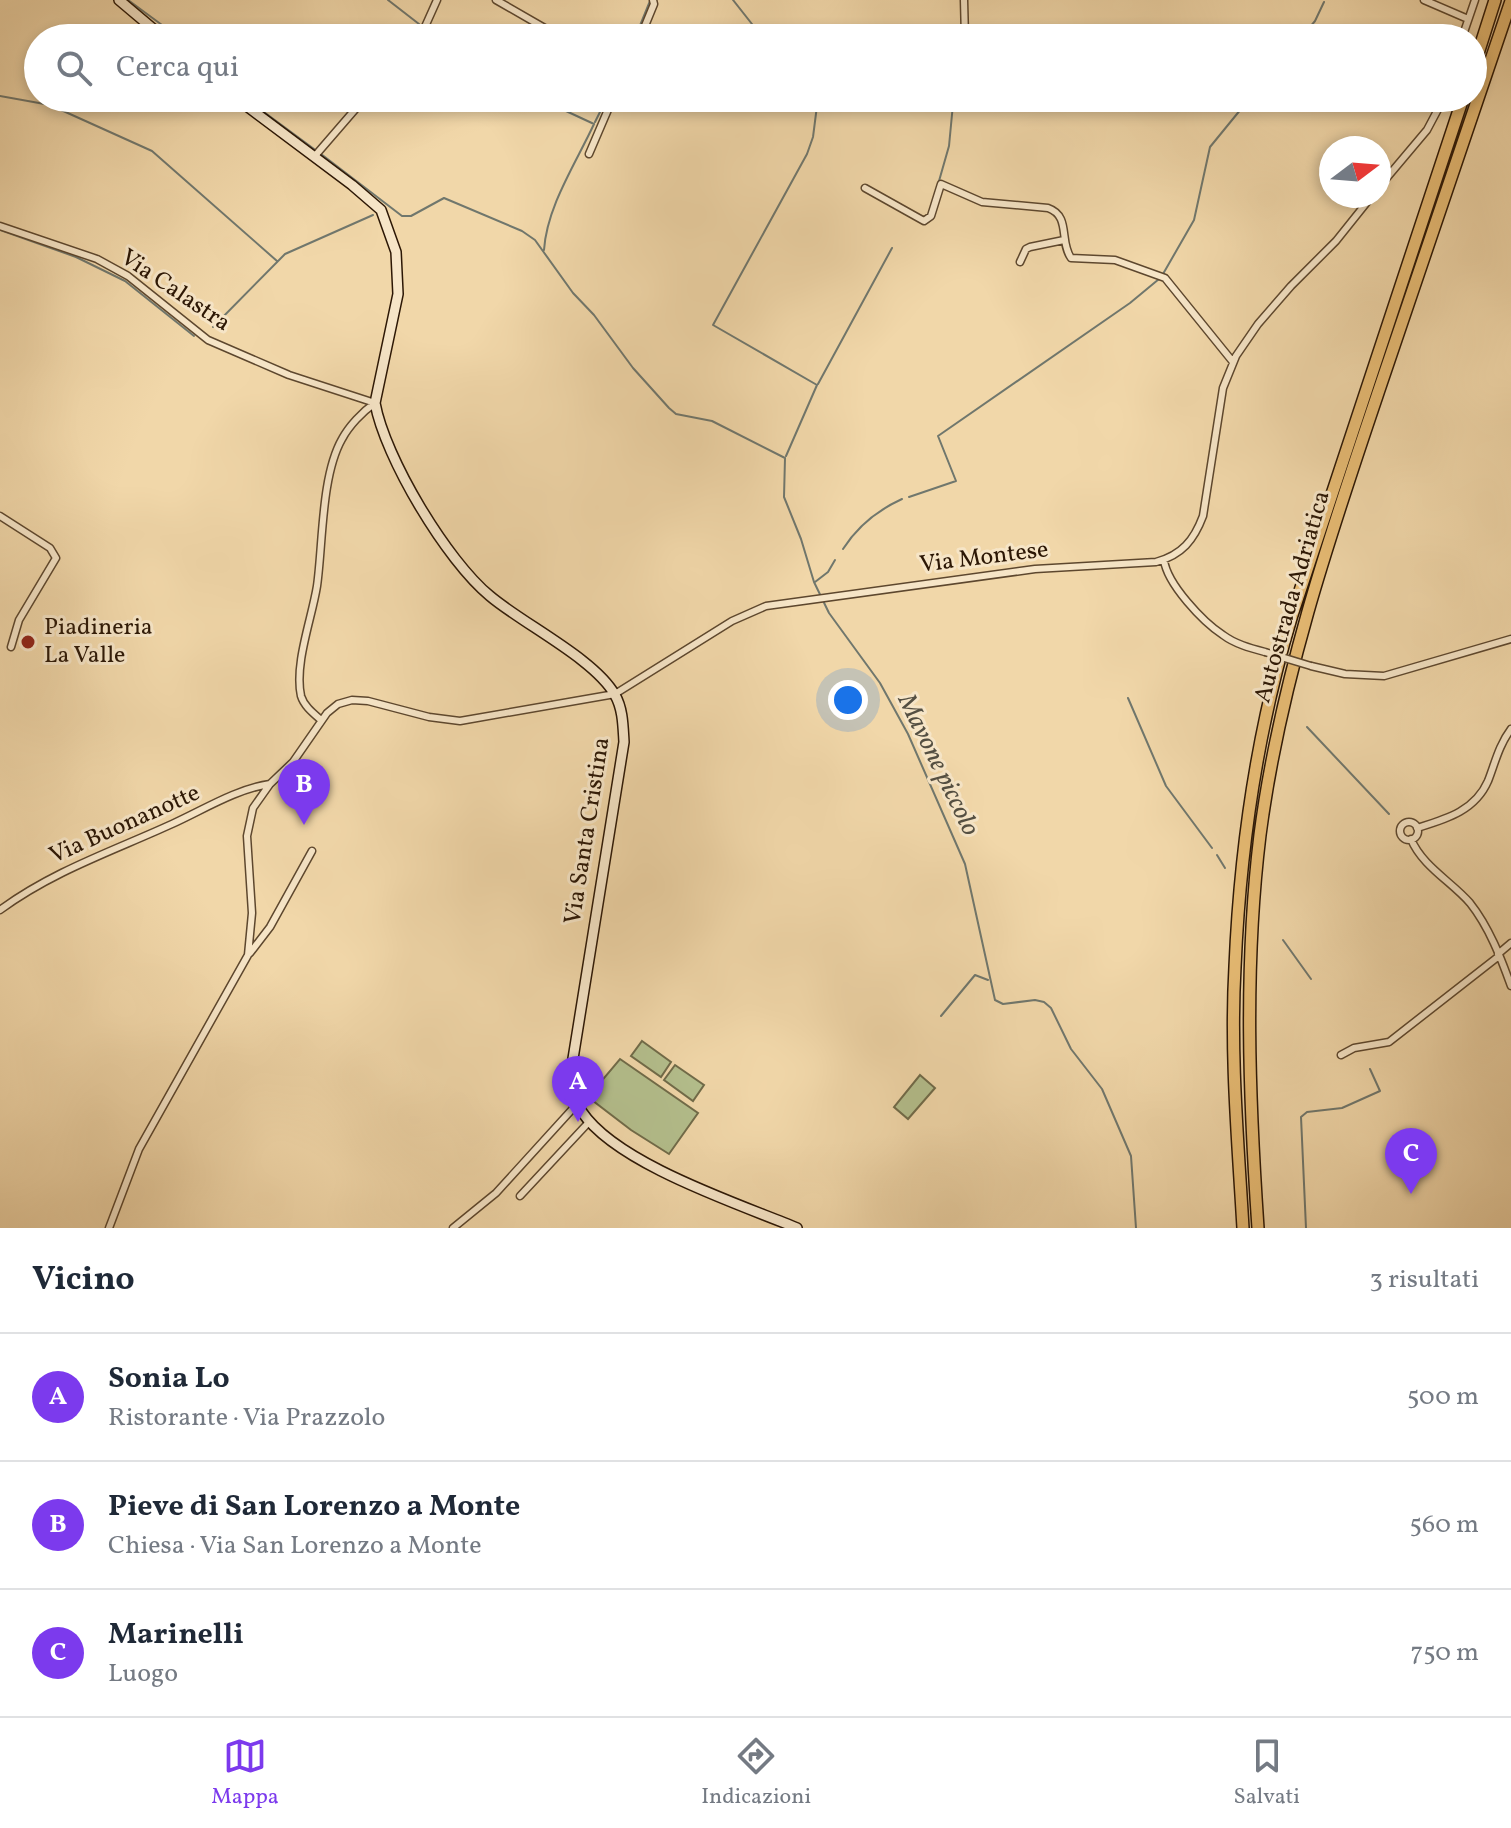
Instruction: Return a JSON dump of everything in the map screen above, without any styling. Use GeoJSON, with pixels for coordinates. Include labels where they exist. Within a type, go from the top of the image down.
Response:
{"type":"FeatureCollection","features":[{"type":"Feature","properties":{"kind":"highway"},"geometry":{"type":"LineString","coordinates":[[1487,25],[1495,0]]}},
{"type":"Feature","properties":{"kind":"highway","name":"Autostrada Adriatica"},"geometry":{"type":"LineString","coordinates":[[1487,73],[1511,2]]}},
{"type":"Feature","properties":{"kind":"highway","name":"Autostrada Adriatica"},"geometry":{"type":"LineString","coordinates":[[1243,1228],[1235,1086],[1234,969],[1244,842],[1259,747],[1288,628],[1458,112]]}},
{"type":"Feature","properties":{"kind":"highway","name":"Autostrada Adriatica"},"geometry":{"type":"LineString","coordinates":[[1258,1228],[1249,1083],[1250,944],[1261,832],[1278,735],[1333,527],[1474,112]]}},
{"type":"Feature","properties":{"kind":"street"},"geometry":{"type":"LineString","coordinates":[[119,0],[147,24]]}},
{"type":"Feature","properties":{"kind":"street"},"geometry":{"type":"LineString","coordinates":[[426,24],[437,0]]}},
{"type":"Feature","properties":{"kind":"street"},"geometry":{"type":"LineString","coordinates":[[496,0],[538,24]]}},
{"type":"Feature","properties":{"kind":"street"},"geometry":{"type":"LineString","coordinates":[[645,24],[653,0]]}},
{"type":"Feature","properties":{"kind":"street"},"geometry":{"type":"LineString","coordinates":[[964,0],[965,24]]}},
{"type":"Feature","properties":{"kind":"street"},"geometry":{"type":"LineString","coordinates":[[1424,0],[1468,19]]}},
{"type":"Feature","properties":{"kind":"street"},"geometry":{"type":"LineString","coordinates":[[1466,24],[1475,0]]}},
{"type":"Feature","properties":{"kind":"street"},"geometry":{"type":"LineString","coordinates":[[255,112],[381,210],[396,252],[398,294],[375,403],[377,417],[425,514],[469,577],[490,596],[588,666],[615,694]]}},
{"type":"Feature","properties":{"kind":"street"},"geometry":{"type":"LineString","coordinates":[[314,157],[353,112]]}},
{"type":"Feature","properties":{"kind":"street"},"geometry":{"type":"LineString","coordinates":[[589,154],[607,112]]}},
{"type":"Feature","properties":{"kind":"street"},"geometry":{"type":"LineString","coordinates":[[1391,173],[1427,130],[1437,112]]}},
{"type":"Feature","properties":{"kind":"street"},"geometry":{"type":"LineString","coordinates":[[865,188],[924,221],[931,216],[941,184],[982,202],[1057,211],[1063,221],[1064,240],[1071,258],[1115,260],[1165,278],[1233,362]]}},
{"type":"Feature","properties":{"kind":"street"},"geometry":{"type":"LineString","coordinates":[[1362,208],[1336,241],[1266,315],[1233,362],[1223,388],[1207,496],[1199,525],[1188,544],[1164,560],[1172,582],[1213,627],[1242,645],[1345,674],[1384,676],[1511,639]]}},
{"type":"Feature","properties":{"kind":"street","name":"Via Calastra"},"geometry":{"type":"LineString","coordinates":[[0,226],[107,265],[128,276],[208,340],[289,375],[375,403]]}},
{"type":"Feature","properties":{"kind":"street"},"geometry":{"type":"LineString","coordinates":[[1020,262],[1030,247],[1064,240]]}},
{"type":"Feature","properties":{"kind":"street"},"geometry":{"type":"LineString","coordinates":[[321,720],[301,697],[301,667],[317,588],[324,513],[341,440],[357,419],[375,403]]}},
{"type":"Feature","properties":{"kind":"street"},"geometry":{"type":"LineString","coordinates":[[0,516],[50,548],[56,558],[19,620],[11,647]]}},
{"type":"Feature","properties":{"kind":"street","name":"Via Montese"},"geometry":{"type":"LineString","coordinates":[[615,694],[749,612],[766,606],[1035,569],[1164,560]]}},
{"type":"Feature","properties":{"kind":"street"},"geometry":{"type":"LineString","coordinates":[[248,955],[252,913],[247,836],[253,808],[270,784],[293,762],[321,720],[338,704],[352,700],[368,701],[429,717],[460,721],[615,694]]}},
{"type":"Feature","properties":{"kind":"street","name":"Via Santa Cristina"},"geometry":{"type":"LineString","coordinates":[[615,694],[623,719],[624,742],[573,1052],[571,1071],[577,1104],[589,1122],[643,1160],[698,1187],[797,1228]]}},
{"type":"Feature","properties":{"kind":"street"},"geometry":{"type":"LineString","coordinates":[[1417,828],[1453,815],[1475,801],[1487,783],[1501,744],[1511,729]]}},
{"type":"Feature","properties":{"kind":"street","name":"Via Buonanotte"},"geometry":{"type":"LineString","coordinates":[[0,910],[41,882],[92,857],[221,801],[270,784]]}},
{"type":"Feature","properties":{"kind":"street"},"geometry":{"type":"LineString","coordinates":[[1417,828],[1409,822],[1401,828],[1402,836],[1411,839],[1421,856],[1478,913],[1510,981]]}},
{"type":"Feature","properties":{"kind":"street"},"geometry":{"type":"LineString","coordinates":[[1411,839],[1416,836],[1417,828]]}},
{"type":"Feature","properties":{"kind":"street"},"geometry":{"type":"LineString","coordinates":[[109,1228],[139,1149],[248,955],[270,927],[312,851]]}},
{"type":"Feature","properties":{"kind":"street"},"geometry":{"type":"LineString","coordinates":[[1341,1055],[1354,1048],[1389,1042],[1511,943]]}},
{"type":"Feature","properties":{"kind":"street"},"geometry":{"type":"LineString","coordinates":[[453,1228],[496,1193],[577,1104]]}},
{"type":"Feature","properties":{"kind":"street"},"geometry":{"type":"LineString","coordinates":[[520,1196],[589,1122]]}},
{"type":"Feature","properties":{"kind":"green space"},"geometry":{"type":"Polygon","coordinates":[[[642,1041],[671,1062],[661,1077],[631,1056],[642,1041]]]}},
{"type":"Feature","properties":{"kind":"green space"},"geometry":{"type":"Polygon","coordinates":[[[620,1059],[698,1113],[669,1154],[588,1097],[620,1059]]]}},
{"type":"Feature","properties":{"kind":"green space"},"geometry":{"type":"Polygon","coordinates":[[[675,1065],[704,1085],[693,1101],[664,1080],[675,1065]]]}},
{"type":"Feature","properties":{"kind":"green space"},"geometry":{"type":"Polygon","coordinates":[[[920,1075],[935,1088],[908,1119],[894,1107],[920,1075]]]}},
{"type":"Feature","properties":{"kind":"waterway","name":"Mavone piccolo"},"geometry":{"type":"LineString","coordinates":[[128,0],[161,24]]}},
{"type":"Feature","properties":{"kind":"waterway","name":"Mavone piccolo"},"geometry":{"type":"LineString","coordinates":[[388,0],[419,24]]}},
{"type":"Feature","properties":{"kind":"waterway","name":"Mavone piccolo"},"geometry":{"type":"LineString","coordinates":[[733,0],[752,24]]}},
{"type":"Feature","properties":{"kind":"waterway","name":"Mavone piccolo"},"geometry":{"type":"LineString","coordinates":[[641,24],[650,1]]}},
{"type":"Feature","properties":{"kind":"waterway","name":"Mavone piccolo"},"geometry":{"type":"LineString","coordinates":[[1313,24],[1324,2]]}},
{"type":"Feature","properties":{"kind":"waterway"},"geometry":{"type":"LineString","coordinates":[[0,96],[24,100]]}},
{"type":"Feature","properties":{"kind":"waterway"},"geometry":{"type":"LineString","coordinates":[[66,112],[152,151],[277,261]]}},
{"type":"Feature","properties":{"kind":"waterway","name":"Mavone piccolo"},"geometry":{"type":"LineString","coordinates":[[264,112],[314,149]]}},
{"type":"Feature","properties":{"kind":"waterway","name":"Mavone piccolo"},"geometry":{"type":"LineString","coordinates":[[544,250],[556,201],[594,124],[568,112]]}},
{"type":"Feature","properties":{"kind":"waterway","name":"Mavone piccolo"},"geometry":{"type":"LineString","coordinates":[[595,122],[600,112]]}},
{"type":"Feature","properties":{"kind":"waterway","name":"Mavone piccolo"},"geometry":{"type":"LineString","coordinates":[[786,456],[817,385],[713,325],[807,154],[816,112]]}},
{"type":"Feature","properties":{"kind":"waterway","name":"Mavone piccolo"},"geometry":{"type":"LineString","coordinates":[[939,181],[949,146],[952,112]]}},
{"type":"Feature","properties":{"kind":"waterway","name":"Mavone piccolo"},"geometry":{"type":"LineString","coordinates":[[1163,274],[1194,220],[1210,147],[1239,112]]}},
{"type":"Feature","properties":{"kind":"waterway","name":"Mavone piccolo"},"geometry":{"type":"LineString","coordinates":[[321,154],[402,216],[411,216],[444,198],[522,231],[535,240],[573,293],[669,408],[676,414],[712,421],[785,458],[784,497],[814,582],[829,613],[880,683],[908,734],[965,864],[995,1000],[1003,1004],[1035,1000],[1044,1002],[1051,1008],[1071,1049],[1102,1089],[1131,1156],[1136,1228]]}},
{"type":"Feature","properties":{"kind":"waterway"},"geometry":{"type":"LineString","coordinates":[[213,327],[285,254],[373,215]]}},
{"type":"Feature","properties":{"kind":"waterway"},"geometry":{"type":"LineString","coordinates":[[0,230],[76,257],[125,281],[194,336]]}},
{"type":"Feature","properties":{"kind":"waterway","name":"Mavone piccolo"},"geometry":{"type":"LineString","coordinates":[[818,384],[892,248]]}},
{"type":"Feature","properties":{"kind":"waterway","name":"Mavone piccolo"},"geometry":{"type":"LineString","coordinates":[[909,497],[956,481],[938,436],[1130,303],[1159,279]]}},
{"type":"Feature","properties":{"kind":"waterway","name":"Mavone piccolo"},"geometry":{"type":"LineString","coordinates":[[843,549],[869,520],[902,499]]}},
{"type":"Feature","properties":{"kind":"waterway","name":"Mavone piccolo"},"geometry":{"type":"LineString","coordinates":[[815,582],[828,572],[835,560]]}},
{"type":"Feature","properties":{"kind":"waterway","name":"Mavone piccolo"},"geometry":{"type":"LineString","coordinates":[[1128,698],[1166,786],[1212,848]]}},
{"type":"Feature","properties":{"kind":"waterway","name":"Mavone piccolo"},"geometry":{"type":"LineString","coordinates":[[1307,727],[1389,814]]}},
{"type":"Feature","properties":{"kind":"waterway","name":"Mavone piccolo"},"geometry":{"type":"LineString","coordinates":[[1217,855],[1225,868]]}},
{"type":"Feature","properties":{"kind":"waterway","name":"Mavone piccolo"},"geometry":{"type":"LineString","coordinates":[[1283,940],[1311,979]]}},
{"type":"Feature","properties":{"kind":"waterway","name":"Mavone piccolo"},"geometry":{"type":"LineString","coordinates":[[941,1016],[975,975],[988,980]]}},
{"type":"Feature","properties":{"kind":"waterway","name":"Mavone piccolo"},"geometry":{"type":"LineString","coordinates":[[1306,1228],[1301,1117],[1307,1112],[1342,1108],[1380,1091],[1370,1069]]}},
{"type":"Feature","properties":{"kind":"place","name":"Piadineria La Valle"},"geometry":{"type":"Point","coordinates":[28,642]}},
{"type":"Feature","properties":{"kind":"place","name":"Pieve di San Lorenzo a Monte"},"geometry":{"type":"Point","coordinates":[304,825]}},
{"type":"Feature","properties":{"kind":"place","name":"Sonia Lo"},"geometry":{"type":"Point","coordinates":[578,1122]}},
{"type":"Feature","properties":{"kind":"place","name":"Marinelli"},"geometry":{"type":"Point","coordinates":[1411,1194]}}]}
